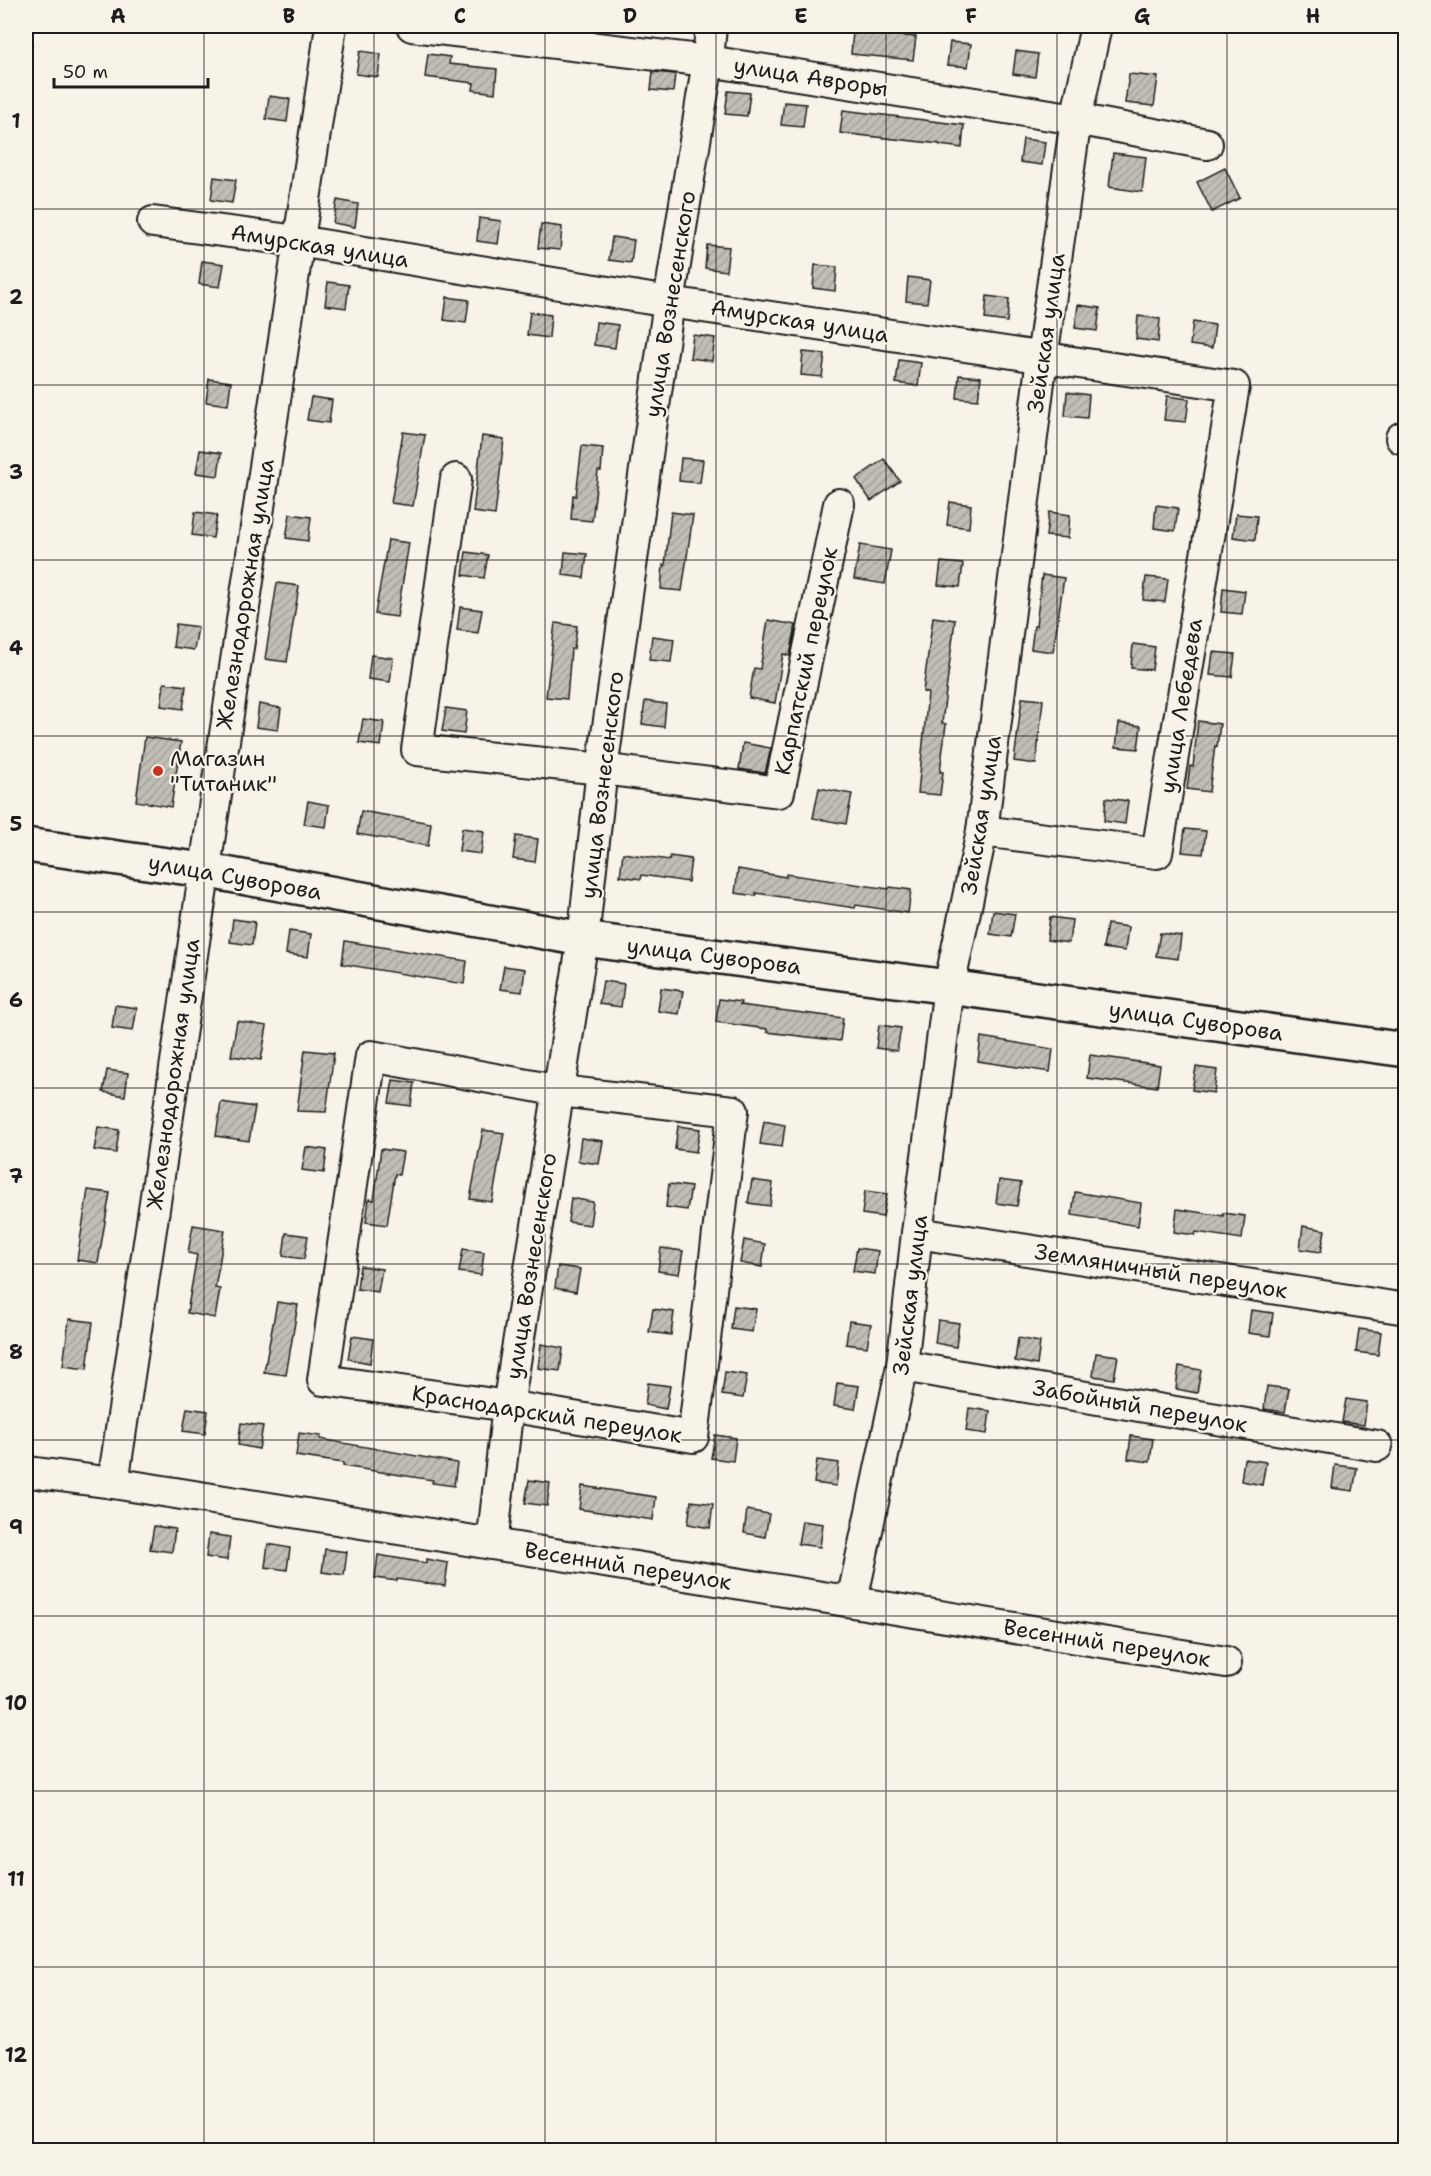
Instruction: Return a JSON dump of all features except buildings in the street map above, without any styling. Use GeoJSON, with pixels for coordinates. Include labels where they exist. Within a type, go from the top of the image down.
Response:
{"type":"FeatureCollection","features":[{"type":"Feature","properties":{"kind":"main road","name":"улица Суворова"},"geometry":{"type":"LineString","coordinates":[[26,845],[203,870],[583,939],[1406,1050]]}},
{"type":"Feature","properties":{"kind":"street","name":"Железнодорожная улица"},"geometry":{"type":"LineString","coordinates":[[113,1483],[331,26]]}},
{"type":"Feature","properties":{"kind":"street","name":"улица Авроры"},"geometry":{"type":"LineString","coordinates":[[412,26],[708,61],[1076,119],[1207,144]]}},
{"type":"Feature","properties":{"kind":"street","name":"улица Вознесенского"},"geometry":{"type":"LineString","coordinates":[[492,1544],[508,1406],[583,939],[602,769],[669,302],[708,61],[711,26]]}},
{"type":"Feature","properties":{"kind":"street","name":"Зейская улица"},"geometry":{"type":"LineString","coordinates":[[852,1601],[902,1366],[917,1233],[950,987],[982,831],[1042,358],[1076,119],[1096,26]]}},
{"type":"Feature","properties":{"kind":"street","name":"Амурская улица"},"geometry":{"type":"LineString","coordinates":[[153,222],[298,242],[669,302],[1234,386]]}},
{"type":"Feature","properties":{"kind":"street","name":"улица Лебедева"},"geometry":{"type":"LineString","coordinates":[[982,831],[1157,852],[1234,386]]}},
{"type":"Feature","properties":{"kind":"street","name":"Карпатский переулок"},"geometry":{"type":"LineString","coordinates":[[456,479],[417,750],[602,769],[779,792],[839,504]]}},
{"type":"Feature","properties":{"kind":"street","name":"Краснодарский переулок"},"geometry":{"type":"LineString","coordinates":[[371,1056],[560,1091],[733,1111],[693,1437],[508,1406],[323,1380],[371,1056]]}},
{"type":"Feature","properties":{"kind":"street","name":"Земляничный переулок"},"geometry":{"type":"LineString","coordinates":[[917,1233],[1406,1309]]}},
{"type":"Feature","properties":{"kind":"street","name":"Забойный переулок"},"geometry":{"type":"LineString","coordinates":[[902,1366],[1377,1446]]}},
{"type":"Feature","properties":{"kind":"street","name":"Весенний переулок"},"geometry":{"type":"LineString","coordinates":[[29,1472],[113,1483],[1226,1662]]}},
{"type":"Feature","properties":{"kind":"railway"},"geometry":{"type":"LineString","coordinates":[[26,157],[31,26]]}},
{"type":"Feature","properties":{"kind":"railway"},"geometry":{"type":"LineString","coordinates":[[26,2136],[27,2150]]}},
{"type":"Feature","properties":{"kind":"place","name":"Магазин \"Титаник\""},"geometry":{"type":"Point","coordinates":[158,771]}}]}
